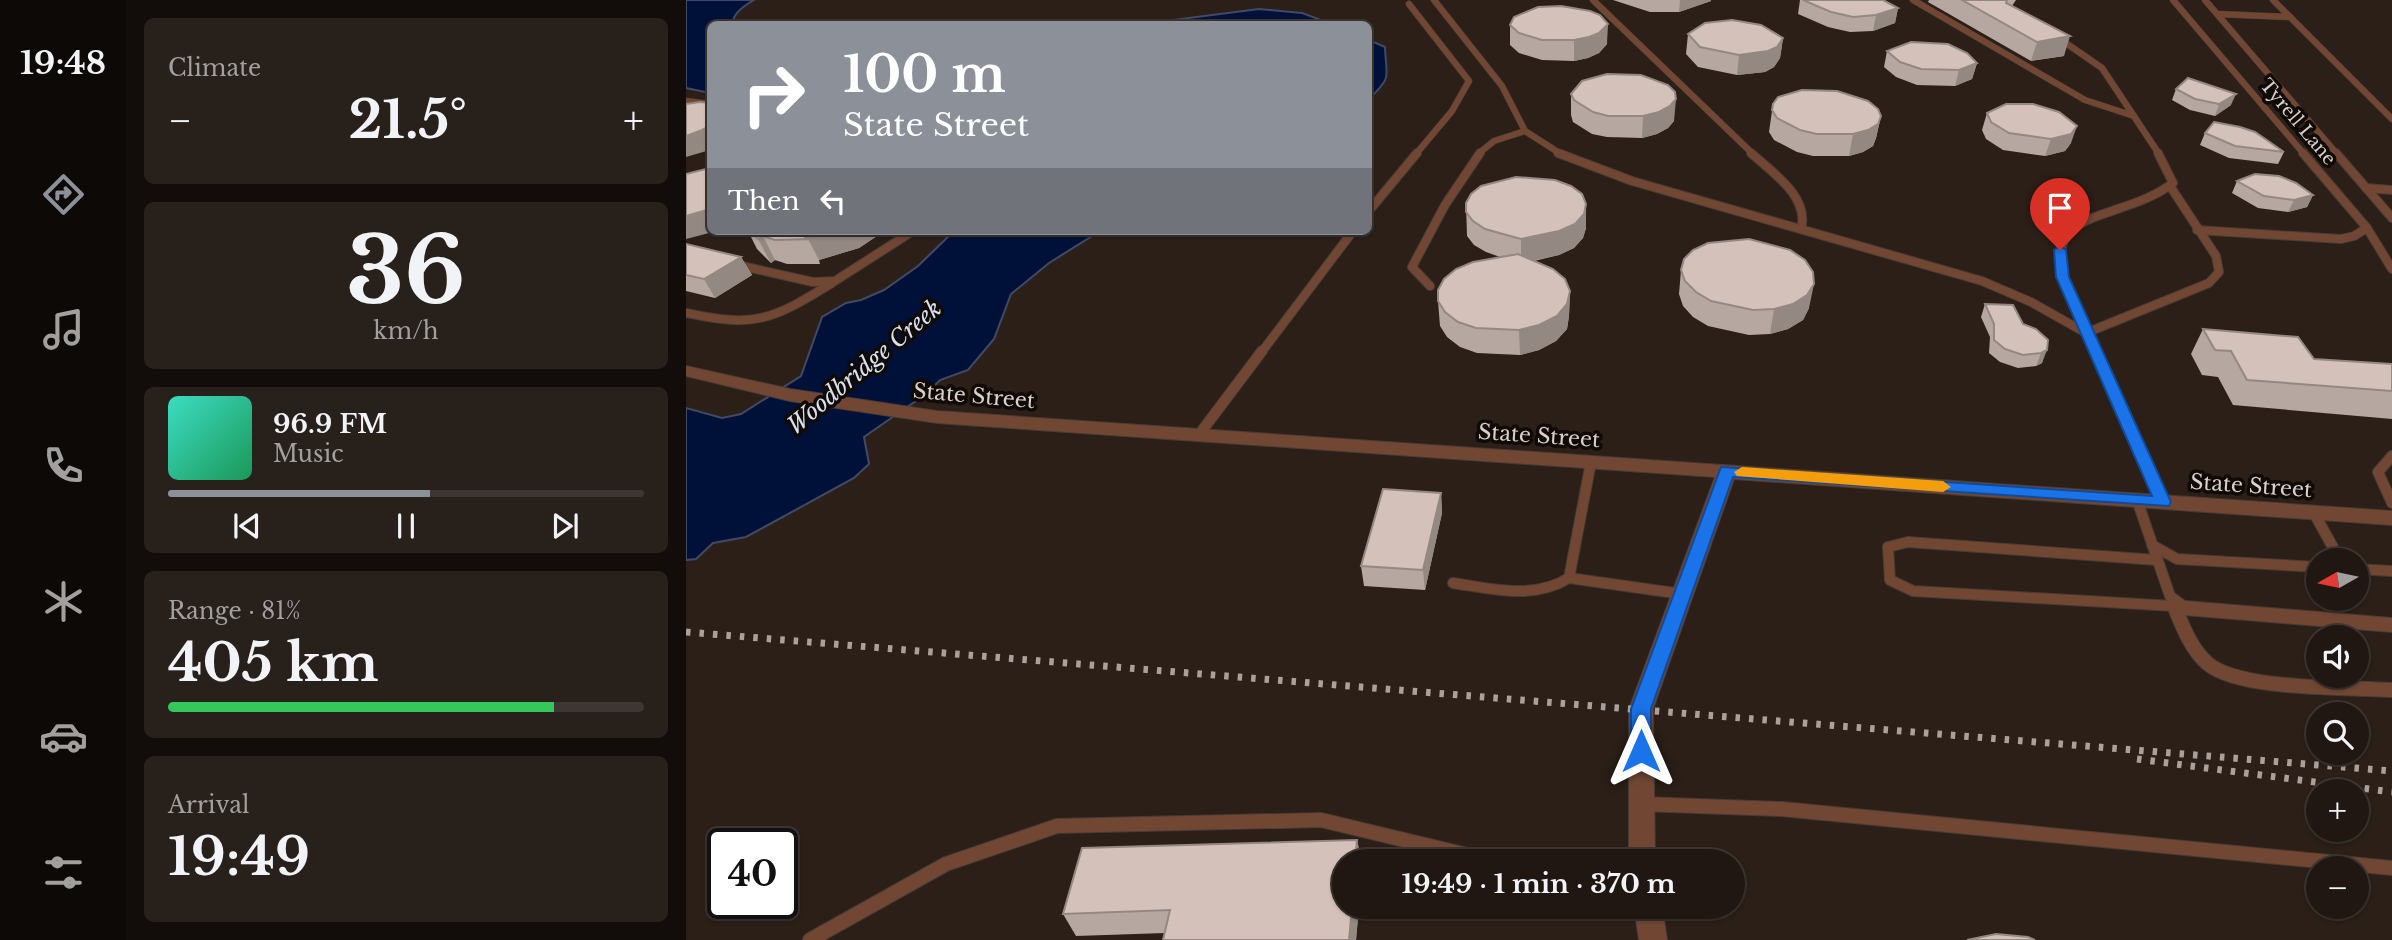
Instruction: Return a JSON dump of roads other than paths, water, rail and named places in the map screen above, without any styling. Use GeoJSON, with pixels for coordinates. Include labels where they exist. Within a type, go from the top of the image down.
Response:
{"type":"FeatureCollection","features":[{"type":"Feature","properties":{"kind":"street","name":"State Street"},"geometry":{"type":"LineString","coordinates":[[686,371],[738,385],[937,417],[2392,518]]}},
{"type":"Feature","properties":{"kind":"street"},"geometry":{"type":"LineString","coordinates":[[1642,849],[1641,709],[1727,471]]}},
{"type":"Feature","properties":{"kind":"street"},"geometry":{"type":"LineString","coordinates":[[1650,919],[1653,940]]}},
{"type":"Feature","properties":{"kind":"lane"},"geometry":{"type":"LineString","coordinates":[[1434,0],[1502,86],[1525,131],[1565,158],[1982,281],[2031,302],[2086,332]]}},
{"type":"Feature","properties":{"kind":"lane"},"geometry":{"type":"LineString","coordinates":[[1593,0],[1786,186],[1802,206],[1805,217],[1801,229]]}},
{"type":"Feature","properties":{"kind":"lane"},"geometry":{"type":"LineString","coordinates":[[1913,0],[2085,100],[2134,116]]}},
{"type":"Feature","properties":{"kind":"lane","name":"Tyrell Lane"},"geometry":{"type":"LineString","coordinates":[[2173,0],[2367,228],[2392,269]]}},
{"type":"Feature","properties":{"kind":"lane"},"geometry":{"type":"LineString","coordinates":[[2205,0],[2392,218]]}},
{"type":"Feature","properties":{"kind":"lane"},"geometry":{"type":"LineString","coordinates":[[2273,0],[2392,119]]}},
{"type":"Feature","properties":{"kind":"lane"},"geometry":{"type":"LineString","coordinates":[[1372,207],[1452,111],[1469,80],[1409,4]]}},
{"type":"Feature","properties":{"kind":"lane"},"geometry":{"type":"LineString","coordinates":[[2218,14],[2290,17]]}},
{"type":"Feature","properties":{"kind":"lane"},"geometry":{"type":"LineString","coordinates":[[2049,33],[2102,68],[2166,165],[2173,183],[2133,206],[2084,220],[2069,233],[2060,250],[2063,277],[2163,502]]}},
{"type":"Feature","properties":{"kind":"lane"},"geometry":{"type":"LineString","coordinates":[[686,101],[707,104]]}},
{"type":"Feature","properties":{"kind":"lane"},"geometry":{"type":"LineString","coordinates":[[1430,286],[1412,267],[1415,254],[1471,162],[1487,145],[1525,131]]}},
{"type":"Feature","properties":{"kind":"lane"},"geometry":{"type":"LineString","coordinates":[[2086,332],[2209,283],[2219,272],[2216,256],[2170,186]]}},
{"type":"Feature","properties":{"kind":"lane"},"geometry":{"type":"LineString","coordinates":[[2366,188],[2392,190]]}},
{"type":"Feature","properties":{"kind":"lane"},"geometry":{"type":"LineString","coordinates":[[2197,230],[2341,239],[2354,236],[2367,228]]}},
{"type":"Feature","properties":{"kind":"lane"},"geometry":{"type":"LineString","coordinates":[[686,313],[732,323],[761,318],[793,306],[907,235]]}},
{"type":"Feature","properties":{"kind":"lane"},"geometry":{"type":"LineString","coordinates":[[1198,436],[1350,235]]}},
{"type":"Feature","properties":{"kind":"lane"},"geometry":{"type":"LineString","coordinates":[[723,262],[813,282],[835,281]]}},
{"type":"Feature","properties":{"kind":"lane"},"geometry":{"type":"LineString","coordinates":[[2392,456],[2378,472],[2392,503]]}},
{"type":"Feature","properties":{"kind":"lane"},"geometry":{"type":"LineString","coordinates":[[1452,583],[1536,592],[1559,586],[1569,578],[1591,462]]}},
{"type":"Feature","properties":{"kind":"lane"},"geometry":{"type":"LineString","coordinates":[[2137,500],[2172,601],[2191,642],[2214,668],[2240,679],[2392,690]]}},
{"type":"Feature","properties":{"kind":"lane"},"geometry":{"type":"LineString","coordinates":[[2314,513],[2333,548]]}},
{"type":"Feature","properties":{"kind":"lane"},"geometry":{"type":"LineString","coordinates":[[2157,560],[1908,542],[1888,547],[1890,580],[1913,591],[2172,601],[2186,608],[2206,611],[2392,625]]}},
{"type":"Feature","properties":{"kind":"lane"},"geometry":{"type":"LineString","coordinates":[[2152,545],[2177,559],[2306,566]]}},
{"type":"Feature","properties":{"kind":"lane"},"geometry":{"type":"LineString","coordinates":[[2370,570],[2392,571]]}},
{"type":"Feature","properties":{"kind":"lane"},"geometry":{"type":"LineString","coordinates":[[1569,578],[1682,594]]}},
{"type":"Feature","properties":{"kind":"lane"},"geometry":{"type":"LineString","coordinates":[[1642,804],[1782,809],[2392,868]]}},
{"type":"Feature","properties":{"kind":"lane"},"geometry":{"type":"LineString","coordinates":[[810,940],[946,864],[1057,826],[1321,820],[1442,849]]}},
{"type":"Feature","properties":{"kind":"water"},"geometry":{"type":"Polygon","coordinates":[[[686,0],[754,0],[743,7],[733,21],[707,21],[707,92],[686,88],[686,0]]]}},
{"type":"Feature","properties":{"kind":"water"},"geometry":{"type":"Polygon","coordinates":[[[1259,9],[1302,13],[1324,21],[1165,21],[1259,9]]]}},
{"type":"Feature","properties":{"kind":"water"},"geometry":{"type":"Polygon","coordinates":[[[1372,41],[1385,47],[1387,71],[1382,86],[1372,96],[1372,41]]]}},
{"type":"Feature","properties":{"kind":"water","name":"Woodbridge Creek"},"geometry":{"type":"Polygon","coordinates":[[[950,235],[1094,235],[1049,263],[1011,294],[994,339],[968,370],[940,380],[926,394],[864,437],[869,464],[854,478],[746,537],[713,543],[696,559],[686,560],[686,408],[722,418],[741,414],[801,376],[822,317],[846,303],[884,290],[918,266],[950,235]]]}},
{"type":"Feature","properties":{"kind":"railway"},"geometry":{"type":"LineString","coordinates":[[686,632],[2392,771]]}},
{"type":"Feature","properties":{"kind":"railway"},"geometry":{"type":"LineString","coordinates":[[2137,759],[2392,792]]}}]}
